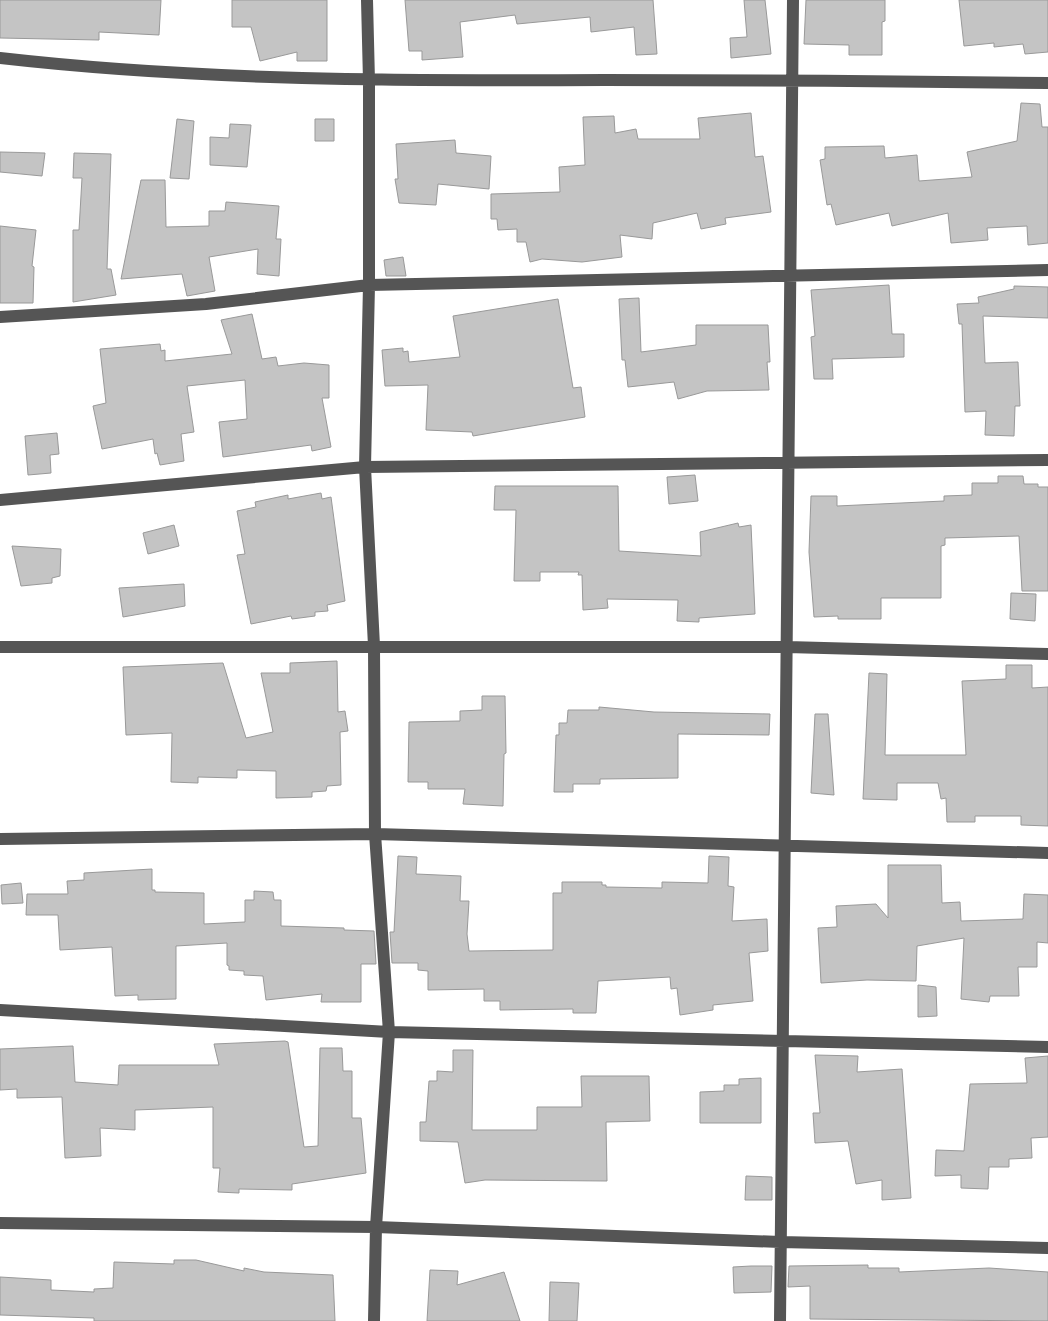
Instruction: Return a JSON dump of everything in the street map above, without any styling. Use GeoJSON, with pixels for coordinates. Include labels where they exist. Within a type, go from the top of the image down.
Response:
{"type":"FeatureCollection","features":[{"type":"Feature","properties":{"kind":"street"},"geometry":{"type":"LineString","coordinates":[[366,0],[369,81],[369,285],[365,467],[374,646],[375,834],[389,1032],[376,1227],[374,1321]]}},
{"type":"Feature","properties":{"kind":"street"},"geometry":{"type":"LineString","coordinates":[[780,1321],[793,0]]}},
{"type":"Feature","properties":{"kind":"street"},"geometry":{"type":"LineString","coordinates":[[0,58],[87,68],[369,81],[792,80],[1048,83]]}},
{"type":"Feature","properties":{"kind":"street"},"geometry":{"type":"LineString","coordinates":[[0,317],[206,304],[369,285],[1048,270]]}},
{"type":"Feature","properties":{"kind":"street"},"geometry":{"type":"LineString","coordinates":[[0,500],[365,467],[1048,460]]}},
{"type":"Feature","properties":{"kind":"street"},"geometry":{"type":"LineString","coordinates":[[0,647],[787,646],[1048,654]]}},
{"type":"Feature","properties":{"kind":"street"},"geometry":{"type":"LineString","coordinates":[[0,839],[375,834],[784,844],[1048,853]]}},
{"type":"Feature","properties":{"kind":"street"},"geometry":{"type":"LineString","coordinates":[[0,1010],[389,1032],[1048,1047]]}},
{"type":"Feature","properties":{"kind":"street"},"geometry":{"type":"LineString","coordinates":[[0,1224],[376,1227],[780,1242],[1048,1248]]}},
{"type":"Feature","properties":{"kind":"building"},"geometry":{"type":"Polygon","coordinates":[[[0,0],[161,0],[159,35],[99,32],[99,40],[0,38],[0,0]]]}},
{"type":"Feature","properties":{"kind":"building"},"geometry":{"type":"Polygon","coordinates":[[[232,0],[327,0],[327,61],[297,61],[297,52],[260,61],[251,27],[232,27],[232,0]]]}},
{"type":"Feature","properties":{"kind":"building"},"geometry":{"type":"Polygon","coordinates":[[[405,0],[653,0],[657,54],[636,55],[634,27],[591,32],[590,17],[517,24],[515,15],[460,22],[463,57],[422,60],[422,51],[409,51],[405,0]]]}},
{"type":"Feature","properties":{"kind":"building"},"geometry":{"type":"Polygon","coordinates":[[[744,0],[765,0],[771,54],[731,58],[730,38],[747,37],[744,0]]]}},
{"type":"Feature","properties":{"kind":"building"},"geometry":{"type":"Polygon","coordinates":[[[806,0],[885,0],[885,21],[882,22],[882,55],[849,55],[849,45],[804,44],[806,0]]]}},
{"type":"Feature","properties":{"kind":"building"},"geometry":{"type":"Polygon","coordinates":[[[959,0],[1048,0],[1048,52],[1025,54],[1023,44],[994,47],[994,43],[964,46],[959,0]]]}},
{"type":"Feature","properties":{"kind":"building"},"geometry":{"type":"Polygon","coordinates":[[[1021,103],[1040,104],[1042,127],[1048,127],[1048,243],[1028,245],[1027,226],[987,228],[988,240],[951,243],[948,213],[892,226],[889,213],[836,225],[831,204],[827,205],[820,160],[825,159],[825,147],[884,146],[885,158],[917,155],[919,181],[972,177],[967,152],[1017,141],[1021,103]]]}},
{"type":"Feature","properties":{"kind":"building"},"geometry":{"type":"Polygon","coordinates":[[[751,113],[755,157],[763,156],[771,212],[725,218],[726,224],[701,229],[697,213],[653,223],[652,239],[620,235],[622,257],[582,262],[542,259],[530,262],[526,242],[517,242],[517,229],[498,230],[497,219],[491,219],[491,194],[560,192],[559,167],[585,165],[583,117],[614,116],[615,133],[636,129],[638,139],[700,139],[698,118],[751,113]]]}},
{"type":"Feature","properties":{"kind":"building"},"geometry":{"type":"Polygon","coordinates":[[[177,119],[194,121],[189,179],[170,178],[177,119]]]}},
{"type":"Feature","properties":{"kind":"building"},"geometry":{"type":"Polygon","coordinates":[[[315,119],[334,119],[334,141],[315,141],[315,119]]]}},
{"type":"Feature","properties":{"kind":"building"},"geometry":{"type":"Polygon","coordinates":[[[230,124],[251,125],[247,167],[210,165],[210,137],[229,138],[230,124]]]}},
{"type":"Feature","properties":{"kind":"building"},"geometry":{"type":"Polygon","coordinates":[[[455,140],[456,153],[491,156],[489,189],[438,184],[436,205],[399,203],[395,179],[398,179],[396,144],[455,140]]]}},
{"type":"Feature","properties":{"kind":"building"},"geometry":{"type":"Polygon","coordinates":[[[0,152],[45,153],[42,176],[0,172],[0,152]]]}},
{"type":"Feature","properties":{"kind":"building"},"geometry":{"type":"Polygon","coordinates":[[[74,153],[111,154],[107,269],[111,269],[116,295],[73,302],[73,230],[79,230],[82,178],[73,178],[74,153]]]}},
{"type":"Feature","properties":{"kind":"building"},"geometry":{"type":"Polygon","coordinates":[[[141,180],[165,180],[166,227],[209,226],[209,211],[225,211],[226,202],[279,206],[276,239],[281,239],[279,276],[257,274],[258,249],[209,257],[215,291],[187,296],[182,274],[121,279],[141,180]]]}},
{"type":"Feature","properties":{"kind":"building"},"geometry":{"type":"Polygon","coordinates":[[[0,226],[36,230],[32,266],[34,267],[33,303],[0,303],[0,226]]]}},
{"type":"Feature","properties":{"kind":"building"},"geometry":{"type":"Polygon","coordinates":[[[403,257],[406,276],[386,276],[384,260],[403,257]]]}},
{"type":"Feature","properties":{"kind":"building"},"geometry":{"type":"Polygon","coordinates":[[[889,285],[892,334],[904,334],[904,357],[832,359],[833,379],[814,379],[811,337],[815,336],[811,290],[889,285]]]}},
{"type":"Feature","properties":{"kind":"building"},"geometry":{"type":"Polygon","coordinates":[[[1014,286],[1048,287],[1048,318],[983,316],[985,363],[1018,362],[1020,406],[1015,406],[1014,436],[985,435],[986,411],[965,412],[962,324],[959,324],[957,304],[979,303],[978,297],[1014,289],[1014,286]]]}},
{"type":"Feature","properties":{"kind":"building"},"geometry":{"type":"Polygon","coordinates":[[[639,298],[641,352],[696,345],[696,325],[768,325],[770,362],[767,362],[769,390],[707,391],[678,399],[674,382],[628,387],[625,360],[622,360],[619,299],[639,298]]]}},
{"type":"Feature","properties":{"kind":"building"},"geometry":{"type":"Polygon","coordinates":[[[558,299],[573,388],[581,387],[585,417],[473,436],[472,432],[426,430],[428,385],[385,386],[382,350],[403,348],[403,352],[408,351],[409,362],[460,357],[453,316],[558,299]]]}},
{"type":"Feature","properties":{"kind":"building"},"geometry":{"type":"Polygon","coordinates":[[[252,314],[262,359],[276,357],[278,366],[304,363],[329,365],[329,398],[322,398],[331,447],[312,451],[311,445],[223,457],[219,422],[247,419],[245,380],[187,386],[194,432],[181,434],[184,461],[160,465],[157,453],[155,454],[153,439],[102,449],[93,406],[106,403],[100,349],[160,344],[161,351],[165,350],[165,361],[232,354],[221,320],[252,314]]]}},
{"type":"Feature","properties":{"kind":"building"},"geometry":{"type":"Polygon","coordinates":[[[57,433],[59,454],[50,455],[51,473],[28,475],[25,436],[57,433]]]}},
{"type":"Feature","properties":{"kind":"building"},"geometry":{"type":"Polygon","coordinates":[[[695,475],[698,501],[669,504],[667,477],[695,475]]]}},
{"type":"Feature","properties":{"kind":"building"},"geometry":{"type":"Polygon","coordinates":[[[998,476],[1023,476],[1024,484],[1038,484],[1038,487],[1048,487],[1048,591],[1022,591],[1019,536],[945,538],[945,545],[941,546],[941,598],[881,598],[881,619],[838,619],[838,616],[814,617],[809,552],[811,496],[837,496],[837,506],[944,501],[944,496],[972,495],[972,483],[998,483],[998,476]]]}},
{"type":"Feature","properties":{"kind":"building"},"geometry":{"type":"Polygon","coordinates":[[[495,486],[618,486],[619,551],[701,556],[700,532],[738,523],[739,527],[751,525],[755,614],[699,618],[699,622],[677,621],[678,600],[607,599],[608,608],[583,610],[582,575],[578,575],[579,572],[540,572],[540,581],[514,581],[516,510],[494,510],[495,486]]]}},
{"type":"Feature","properties":{"kind":"building"},"geometry":{"type":"Polygon","coordinates":[[[321,493],[322,499],[331,497],[345,601],[327,605],[328,611],[315,612],[315,616],[292,619],[291,616],[251,624],[237,555],[245,554],[237,511],[256,507],[255,502],[288,495],[288,499],[321,493]]]}},
{"type":"Feature","properties":{"kind":"building"},"geometry":{"type":"Polygon","coordinates":[[[174,525],[179,546],[148,554],[143,533],[174,525]]]}},
{"type":"Feature","properties":{"kind":"building"},"geometry":{"type":"Polygon","coordinates":[[[12,546],[61,549],[60,576],[52,578],[52,583],[21,586],[12,546]]]}},
{"type":"Feature","properties":{"kind":"building"},"geometry":{"type":"Polygon","coordinates":[[[184,584],[185,606],[123,617],[119,588],[184,584]]]}},
{"type":"Feature","properties":{"kind":"building"},"geometry":{"type":"Polygon","coordinates":[[[1011,593],[1036,594],[1035,621],[1010,619],[1011,593]]]}},
{"type":"Feature","properties":{"kind":"building"},"geometry":{"type":"Polygon","coordinates":[[[337,661],[338,712],[345,711],[348,731],[340,732],[341,785],[327,786],[326,791],[312,792],[312,797],[276,798],[276,771],[237,770],[237,778],[198,777],[198,783],[171,782],[172,733],[126,735],[123,667],[223,663],[246,738],[273,732],[261,673],[290,673],[290,663],[337,661]]]}},
{"type":"Feature","properties":{"kind":"building"},"geometry":{"type":"Polygon","coordinates":[[[1006,665],[1032,665],[1032,688],[1048,687],[1048,826],[1021,825],[1021,816],[975,816],[975,822],[947,822],[946,798],[941,799],[938,783],[897,783],[897,800],[863,799],[869,673],[887,674],[885,755],[966,755],[962,681],[1006,679],[1006,665]]]}},
{"type":"Feature","properties":{"kind":"building"},"geometry":{"type":"Polygon","coordinates":[[[482,696],[505,696],[506,753],[504,754],[503,806],[463,804],[465,789],[428,789],[428,782],[408,782],[409,722],[460,721],[460,711],[482,710],[482,696]]]}},
{"type":"Feature","properties":{"kind":"building"},"geometry":{"type":"Polygon","coordinates":[[[599,707],[654,712],[770,714],[769,735],[678,734],[678,778],[600,779],[600,784],[573,784],[573,792],[554,792],[556,735],[559,735],[559,723],[567,723],[568,710],[599,710],[599,707]]]}},
{"type":"Feature","properties":{"kind":"building"},"geometry":{"type":"Polygon","coordinates":[[[815,714],[828,714],[834,795],[811,793],[815,714]]]}},
{"type":"Feature","properties":{"kind":"building"},"geometry":{"type":"Polygon","coordinates":[[[398,856],[417,857],[416,874],[461,876],[460,901],[469,901],[467,934],[469,951],[553,950],[553,893],[562,893],[562,882],[602,882],[602,885],[606,885],[606,887],[662,888],[662,882],[708,883],[709,856],[729,857],[728,886],[734,887],[732,921],[767,919],[768,951],[749,953],[753,1001],[713,1005],[713,1010],[680,1015],[677,988],[671,989],[670,977],[598,981],[596,1013],[573,1013],[573,1009],[500,1010],[500,1001],[484,1001],[484,989],[428,990],[428,971],[418,970],[418,963],[392,963],[390,932],[394,932],[398,856]]]}},
{"type":"Feature","properties":{"kind":"building"},"geometry":{"type":"Polygon","coordinates":[[[888,865],[941,865],[942,903],[960,902],[961,921],[1023,919],[1024,894],[1048,895],[1048,943],[1037,942],[1037,967],[1018,967],[1019,996],[990,996],[989,1002],[961,999],[964,938],[917,946],[916,981],[867,980],[821,983],[818,928],[837,927],[836,906],[876,904],[888,918],[888,865]]]}},
{"type":"Feature","properties":{"kind":"building"},"geometry":{"type":"Polygon","coordinates":[[[152,869],[152,890],[155,890],[155,892],[204,893],[204,924],[245,922],[245,900],[254,900],[254,891],[273,892],[274,900],[281,900],[281,926],[374,931],[376,964],[361,964],[361,1002],[321,1002],[322,994],[266,1000],[263,976],[244,975],[244,971],[229,970],[227,965],[227,943],[176,946],[176,999],[138,1000],[138,995],[115,996],[112,947],[60,950],[58,915],[26,915],[27,894],[68,894],[67,881],[84,880],[84,873],[152,869]]]}},
{"type":"Feature","properties":{"kind":"building"},"geometry":{"type":"Polygon","coordinates":[[[21,883],[23,903],[2,904],[1,885],[21,883]]]}},
{"type":"Feature","properties":{"kind":"building"},"geometry":{"type":"Polygon","coordinates":[[[918,985],[936,987],[937,1016],[918,1017],[918,985]]]}},
{"type":"Feature","properties":{"kind":"building"},"geometry":{"type":"Polygon","coordinates":[[[288,1042],[304,1147],[318,1146],[320,1048],[342,1048],[343,1071],[352,1071],[352,1118],[361,1118],[366,1173],[292,1184],[292,1190],[239,1189],[239,1193],[218,1192],[220,1168],[213,1168],[213,1107],[135,1110],[135,1130],[100,1128],[101,1156],[65,1158],[62,1097],[17,1098],[17,1089],[0,1090],[0,1049],[73,1046],[75,1082],[118,1085],[119,1065],[219,1065],[214,1044],[288,1042]]]}},
{"type":"Feature","properties":{"kind":"building"},"geometry":{"type":"Polygon","coordinates":[[[453,1050],[473,1050],[472,1130],[537,1130],[537,1107],[582,1107],[581,1076],[649,1076],[650,1121],[606,1122],[607,1181],[485,1180],[465,1183],[458,1142],[420,1141],[420,1122],[426,1122],[429,1081],[437,1081],[437,1071],[453,1072],[453,1050]]]}},
{"type":"Feature","properties":{"kind":"building"},"geometry":{"type":"Polygon","coordinates":[[[815,1055],[858,1056],[857,1072],[902,1069],[911,1198],[882,1200],[882,1180],[856,1184],[848,1141],[815,1143],[813,1113],[820,1113],[815,1055]]]}},
{"type":"Feature","properties":{"kind":"building"},"geometry":{"type":"Polygon","coordinates":[[[1048,1056],[1048,1137],[1031,1138],[1032,1158],[1009,1159],[1009,1167],[989,1167],[988,1189],[961,1188],[961,1175],[935,1176],[936,1150],[964,1151],[970,1084],[1027,1083],[1025,1058],[1048,1056]]]}},
{"type":"Feature","properties":{"kind":"building"},"geometry":{"type":"Polygon","coordinates":[[[761,1078],[761,1123],[700,1123],[700,1092],[724,1091],[724,1085],[739,1085],[739,1079],[761,1078]]]}},
{"type":"Feature","properties":{"kind":"building"},"geometry":{"type":"Polygon","coordinates":[[[746,1176],[772,1177],[772,1200],[745,1200],[746,1176]]]}},
{"type":"Feature","properties":{"kind":"building"},"geometry":{"type":"Polygon","coordinates":[[[174,1260],[196,1260],[244,1271],[244,1268],[264,1272],[333,1275],[335,1321],[94,1321],[94,1318],[0,1315],[0,1277],[51,1280],[51,1290],[94,1292],[94,1289],[113,1288],[114,1262],[174,1264],[174,1260]]]}},
{"type":"Feature","properties":{"kind":"building"},"geometry":{"type":"Polygon","coordinates":[[[868,1265],[868,1268],[899,1268],[899,1272],[989,1268],[1048,1272],[1048,1321],[810,1319],[810,1286],[788,1287],[789,1266],[868,1265]]]}},
{"type":"Feature","properties":{"kind":"building"},"geometry":{"type":"Polygon","coordinates":[[[772,1266],[771,1292],[734,1293],[733,1267],[772,1266]]]}},
{"type":"Feature","properties":{"kind":"building"},"geometry":{"type":"Polygon","coordinates":[[[430,1270],[458,1271],[457,1285],[504,1272],[520,1321],[427,1321],[430,1270]]]}},
{"type":"Feature","properties":{"kind":"building"},"geometry":{"type":"Polygon","coordinates":[[[550,1282],[579,1283],[577,1321],[549,1321],[550,1282]]]}}]}
